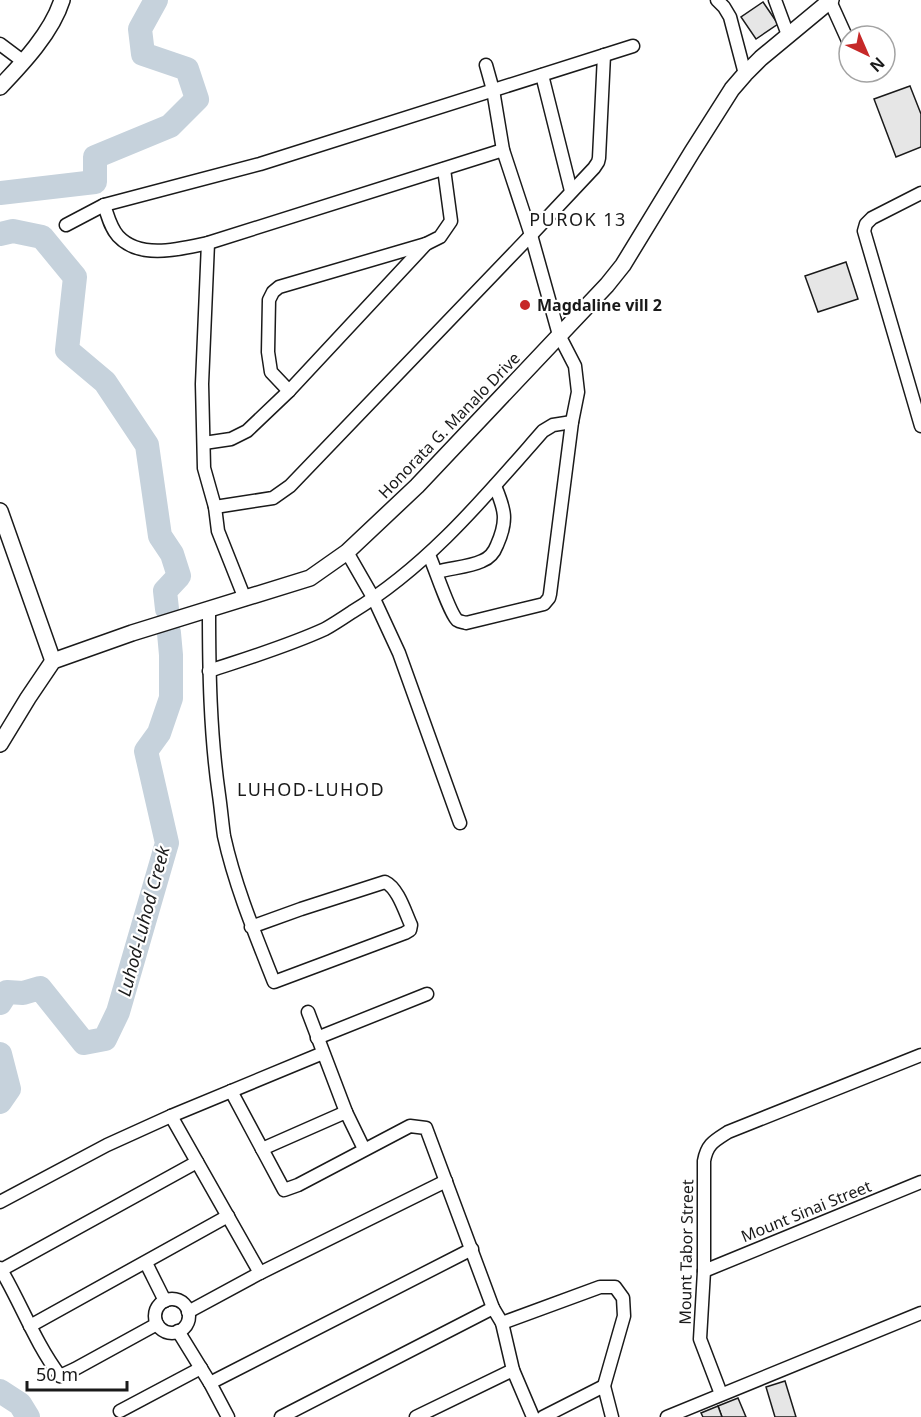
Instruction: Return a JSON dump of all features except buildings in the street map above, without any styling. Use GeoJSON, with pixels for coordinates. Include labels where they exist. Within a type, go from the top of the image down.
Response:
{"type":"FeatureCollection","features":[{"type":"Feature","properties":{"kind":"street"},"geometry":{"type":"LineString","coordinates":[[0,87],[24,62],[58,15],[62,0]]}},
{"type":"Feature","properties":{"kind":"street"},"geometry":{"type":"LineString","coordinates":[[717,0],[730,17],[745,74]]}},
{"type":"Feature","properties":{"kind":"street"},"geometry":{"type":"LineString","coordinates":[[775,0],[788,35]]}},
{"type":"Feature","properties":{"kind":"street"},"geometry":{"type":"LineString","coordinates":[[831,1],[841,24]]}},
{"type":"Feature","properties":{"kind":"street","name":"Honorata G. Manalo Drive"},"geometry":{"type":"LineString","coordinates":[[53,661],[132,633],[310,578],[347,552],[417,486],[606,285],[623,265],[732,89],[788,35],[831,1]]}},
{"type":"Feature","properties":{"kind":"street"},"geometry":{"type":"LineString","coordinates":[[0,44],[24,62]]}},
{"type":"Feature","properties":{"kind":"street"},"geometry":{"type":"LineString","coordinates":[[66,225],[105,205],[260,164],[633,46]]}},
{"type":"Feature","properties":{"kind":"street"},"geometry":{"type":"LineString","coordinates":[[215,507],[273,498],[290,486],[594,168],[598,162],[604,55]]}},
{"type":"Feature","properties":{"kind":"street"},"geometry":{"type":"LineString","coordinates":[[429,555],[453,613],[457,620],[462,622],[466,623],[544,604],[547,601],[550,594],[572,422],[578,392],[575,366],[559,335],[531,235],[503,150],[493,90],[486,65]]}},
{"type":"Feature","properties":{"kind":"street"},"geometry":{"type":"LineString","coordinates":[[542,75],[572,191]]}},
{"type":"Feature","properties":{"kind":"street"},"geometry":{"type":"LineString","coordinates":[[105,205],[109,221],[117,235],[129,245],[170,251],[208,243],[503,150]]}},
{"type":"Feature","properties":{"kind":"street"},"geometry":{"type":"LineString","coordinates":[[289,391],[271,372],[268,352],[269,300],[273,292],[279,287],[426,244],[440,237],[451,221],[444,169]]}},
{"type":"Feature","properties":{"kind":"street"},"geometry":{"type":"LineString","coordinates":[[921,193],[881,213],[866,224],[864,231],[921,426]]}},
{"type":"Feature","properties":{"kind":"street"},"geometry":{"type":"LineString","coordinates":[[208,243],[202,384],[204,468],[215,507],[218,531],[246,598]]}},
{"type":"Feature","properties":{"kind":"street"},"geometry":{"type":"LineString","coordinates":[[204,443],[231,439],[247,431],[289,391],[426,244]]}},
{"type":"Feature","properties":{"kind":"street"},"geometry":{"type":"LineString","coordinates":[[209,671],[294,642],[326,628],[374,599],[429,555],[495,486],[543,431],[553,425],[572,422]]}},
{"type":"Feature","properties":{"kind":"street"},"geometry":{"type":"LineString","coordinates":[[436,572],[479,563],[489,558],[495,551],[504,529],[503,505],[495,486]]}},
{"type":"Feature","properties":{"kind":"street"},"geometry":{"type":"LineString","coordinates":[[0,511],[53,661],[0,744]]}},
{"type":"Feature","properties":{"kind":"street"},"geometry":{"type":"LineString","coordinates":[[347,552],[374,599],[399,653],[460,823]]}},
{"type":"Feature","properties":{"kind":"street"},"geometry":{"type":"LineString","coordinates":[[209,609],[209,671],[214,762],[224,835],[251,927],[274,982],[405,933],[410,930],[411,925],[395,891],[386,882],[251,927]]}},
{"type":"Feature","properties":{"kind":"street"},"geometry":{"type":"LineString","coordinates":[[317,1038],[427,994]]}},
{"type":"Feature","properties":{"kind":"street"},"geometry":{"type":"LineString","coordinates":[[308,1012],[346,1112],[364,1149]]}},
{"type":"Feature","properties":{"kind":"street"},"geometry":{"type":"LineString","coordinates":[[0,1202],[107,1145],[323,1053]]}},
{"type":"Feature","properties":{"kind":"street","name":"Mount Tabor Street"},"geometry":{"type":"LineString","coordinates":[[722,1394],[700,1339],[704,1271],[704,1161],[706,1150],[728,1132],[921,1054]]}},
{"type":"Feature","properties":{"kind":"street"},"geometry":{"type":"LineString","coordinates":[[231,1091],[284,1190],[298,1185],[410,1126],[426,1128],[493,1308],[502,1323],[513,1370],[533,1417]]}},
{"type":"Feature","properties":{"kind":"street"},"geometry":{"type":"LineString","coordinates":[[262,1149],[346,1112]]}},
{"type":"Feature","properties":{"kind":"street"},"geometry":{"type":"LineString","coordinates":[[171,1116],[260,1273]]}},
{"type":"Feature","properties":{"kind":"street"},"geometry":{"type":"LineString","coordinates":[[157,1324],[60,1376],[30,1326],[1,1269],[196,1162]]}},
{"type":"Feature","properties":{"kind":"street"},"geometry":{"type":"LineString","coordinates":[[188,1312],[260,1273],[446,1181]]}},
{"type":"Feature","properties":{"kind":"street","name":"Mount Sinai Street"},"geometry":{"type":"LineString","coordinates":[[704,1271],[921,1182]]}},
{"type":"Feature","properties":{"kind":"street"},"geometry":{"type":"LineString","coordinates":[[30,1326],[228,1216]]}},
{"type":"Feature","properties":{"kind":"street"},"geometry":{"type":"LineString","coordinates":[[210,1383],[472,1249]]}},
{"type":"Feature","properties":{"kind":"street"},"geometry":{"type":"LineString","coordinates":[[146,1263],[165,1301]]}},
{"type":"Feature","properties":{"kind":"street"},"geometry":{"type":"LineString","coordinates":[[502,1323],[600,1287],[615,1287],[623,1298],[624,1316],[604,1386],[612,1417]]}},
{"type":"Feature","properties":{"kind":"street"},"geometry":{"type":"LineString","coordinates":[[172,1299],[185,1305],[188,1312],[187,1323],[178,1331],[170,1333],[162,1330],[155,1317],[160,1304],[172,1299]]}},
{"type":"Feature","properties":{"kind":"street"},"geometry":{"type":"LineString","coordinates":[[281,1417],[493,1308]]}},
{"type":"Feature","properties":{"kind":"street"},"geometry":{"type":"LineString","coordinates":[[668,1417],[921,1313]]}},
{"type":"Feature","properties":{"kind":"street"},"geometry":{"type":"LineString","coordinates":[[178,1331],[228,1417]]}},
{"type":"Feature","properties":{"kind":"street"},"geometry":{"type":"LineString","coordinates":[[120,1412],[201,1368]]}},
{"type":"Feature","properties":{"kind":"street"},"geometry":{"type":"LineString","coordinates":[[416,1417],[513,1370]]}},
{"type":"Feature","properties":{"kind":"street"},"geometry":{"type":"LineString","coordinates":[[543,1417],[604,1386]]}},
{"type":"Feature","properties":{"kind":"waterway","name":"Luhod-Luhod Creek"},"geometry":{"type":"LineString","coordinates":[[0,193],[95,182],[95,157],[170,126],[197,99],[187,69],[143,54],[140,29],[156,0]]}},
{"type":"Feature","properties":{"kind":"waterway","name":"Luhod-Luhod Creek"},"geometry":{"type":"LineString","coordinates":[[0,234],[13,231],[42,237],[75,277],[67,350],[105,382],[147,445],[160,536],[172,554],[179,576],[165,591],[167,609]]}},
{"type":"Feature","properties":{"kind":"waterway","name":"Luhod-Luhod Creek"},"geometry":{"type":"LineString","coordinates":[[0,1003],[7,992],[23,993],[40,988],[84,1043],[105,1039],[118,1012],[167,843],[146,751],[159,733],[171,698],[169,633]]}},
{"type":"Feature","properties":{"kind":"waterway","name":"Luhod-Luhod Creek"},"geometry":{"type":"LineString","coordinates":[[0,1054],[9,1089],[0,1102]]}},
{"type":"Feature","properties":{"kind":"waterway","name":"Luhod-Luhod Creek"},"geometry":{"type":"LineString","coordinates":[[0,1391],[20,1404],[28,1417]]}},
{"type":"Feature","properties":{"kind":"place","name":"Magdaline vill 2"},"geometry":{"type":"Point","coordinates":[525,305]}},
{"type":"Feature","properties":{"kind":"district","name":"PUROK 13"},"geometry":{"type":"Point","coordinates":[578,219]}},
{"type":"Feature","properties":{"kind":"district","name":"LUHOD-LUHOD"},"geometry":{"type":"Point","coordinates":[311,789]}}]}
